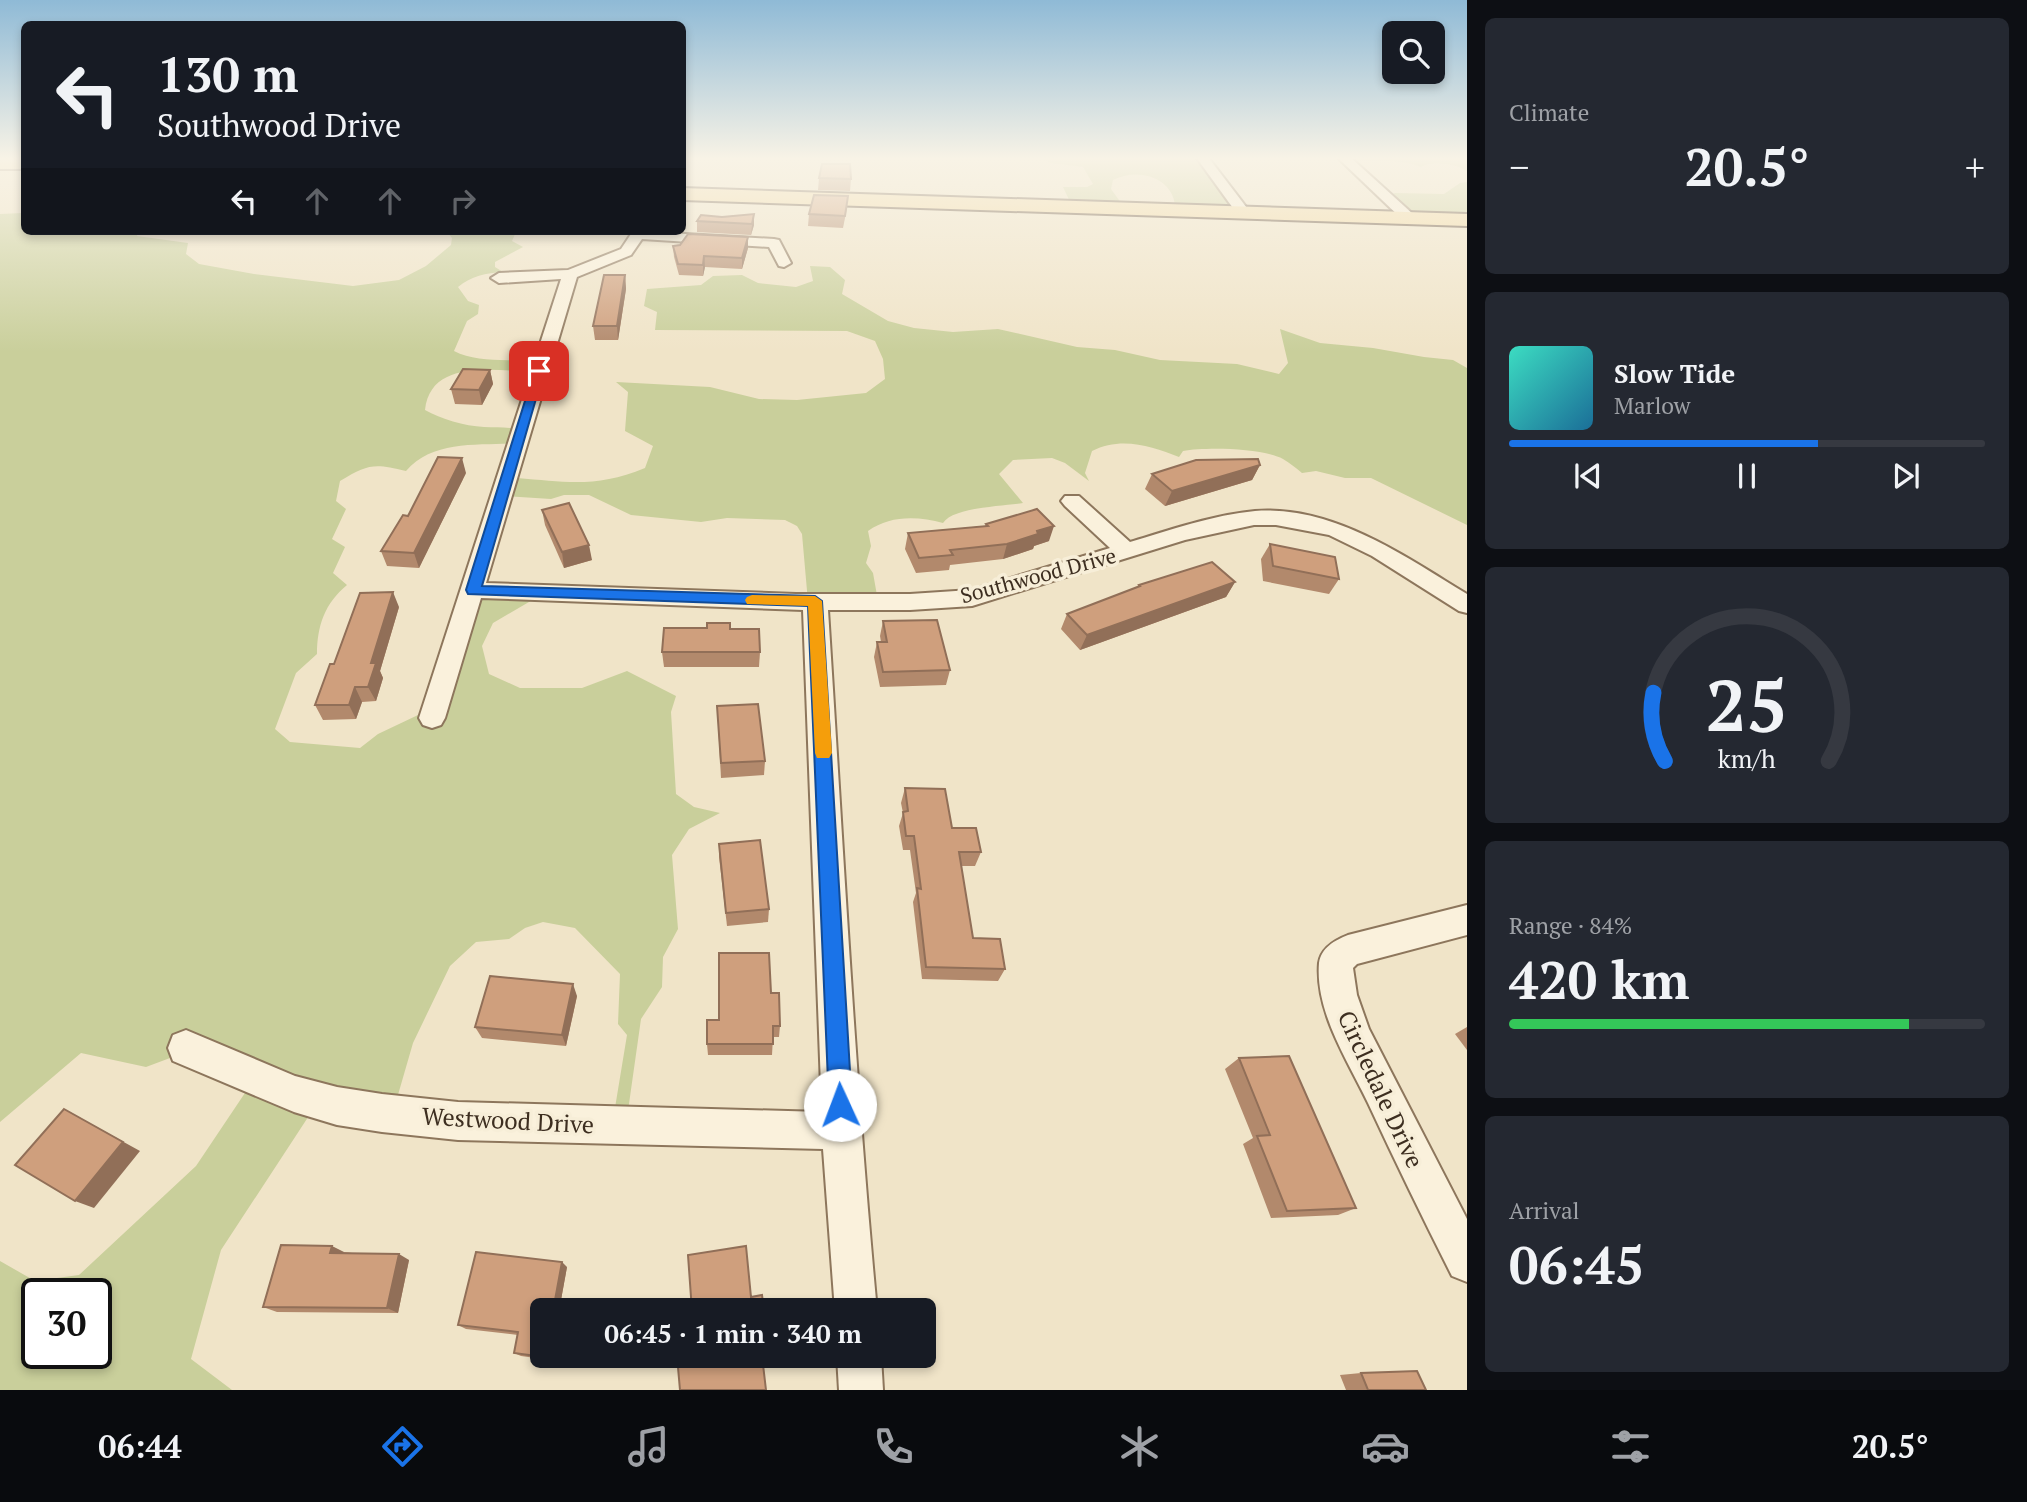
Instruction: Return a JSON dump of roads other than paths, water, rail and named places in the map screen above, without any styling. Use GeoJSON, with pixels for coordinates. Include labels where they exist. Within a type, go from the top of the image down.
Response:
{"type":"FeatureCollection","features":[{"type":"Feature","properties":{"kind":"street"},"geometry":{"type":"LineString","coordinates":[[499,278],[570,274],[626,252],[639,235]]}},
{"type":"Feature","properties":{"kind":"street"},"geometry":{"type":"LineString","coordinates":[[667,235],[774,243],[784,263]]}},
{"type":"Feature","properties":{"kind":"street"},"geometry":{"type":"LineString","coordinates":[[432,718],[570,274]]}},
{"type":"Feature","properties":{"kind":"street"},"geometry":{"type":"LineString","coordinates":[[1072,501],[1126,551]]}},
{"type":"Feature","properties":{"kind":"street","name":"Southwood Drive"},"geometry":{"type":"LineString","coordinates":[[473,590],[815,601],[909,602],[972,598],[1181,534],[1255,518],[1276,518],[1335,528],[1380,551],[1467,605]]}},
{"type":"Feature","properties":{"kind":"street"},"geometry":{"type":"LineString","coordinates":[[815,601],[837,1004],[841,1131],[855,1298]]}},
{"type":"Feature","properties":{"kind":"street","name":"Circledale Drive"},"geometry":{"type":"LineString","coordinates":[[1467,920],[1348,951],[1336,961],[1336,980],[1343,1012],[1411,1155],[1467,1261]]}},
{"type":"Feature","properties":{"kind":"street","name":"Westwood Drive"},"geometry":{"type":"LineString","coordinates":[[186,1048],[294,1094],[337,1107],[382,1113],[458,1121],[841,1131]]}},
{"type":"Feature","properties":{"kind":"street"},"geometry":{"type":"LineString","coordinates":[[860,1368],[862,1390]]}}]}
